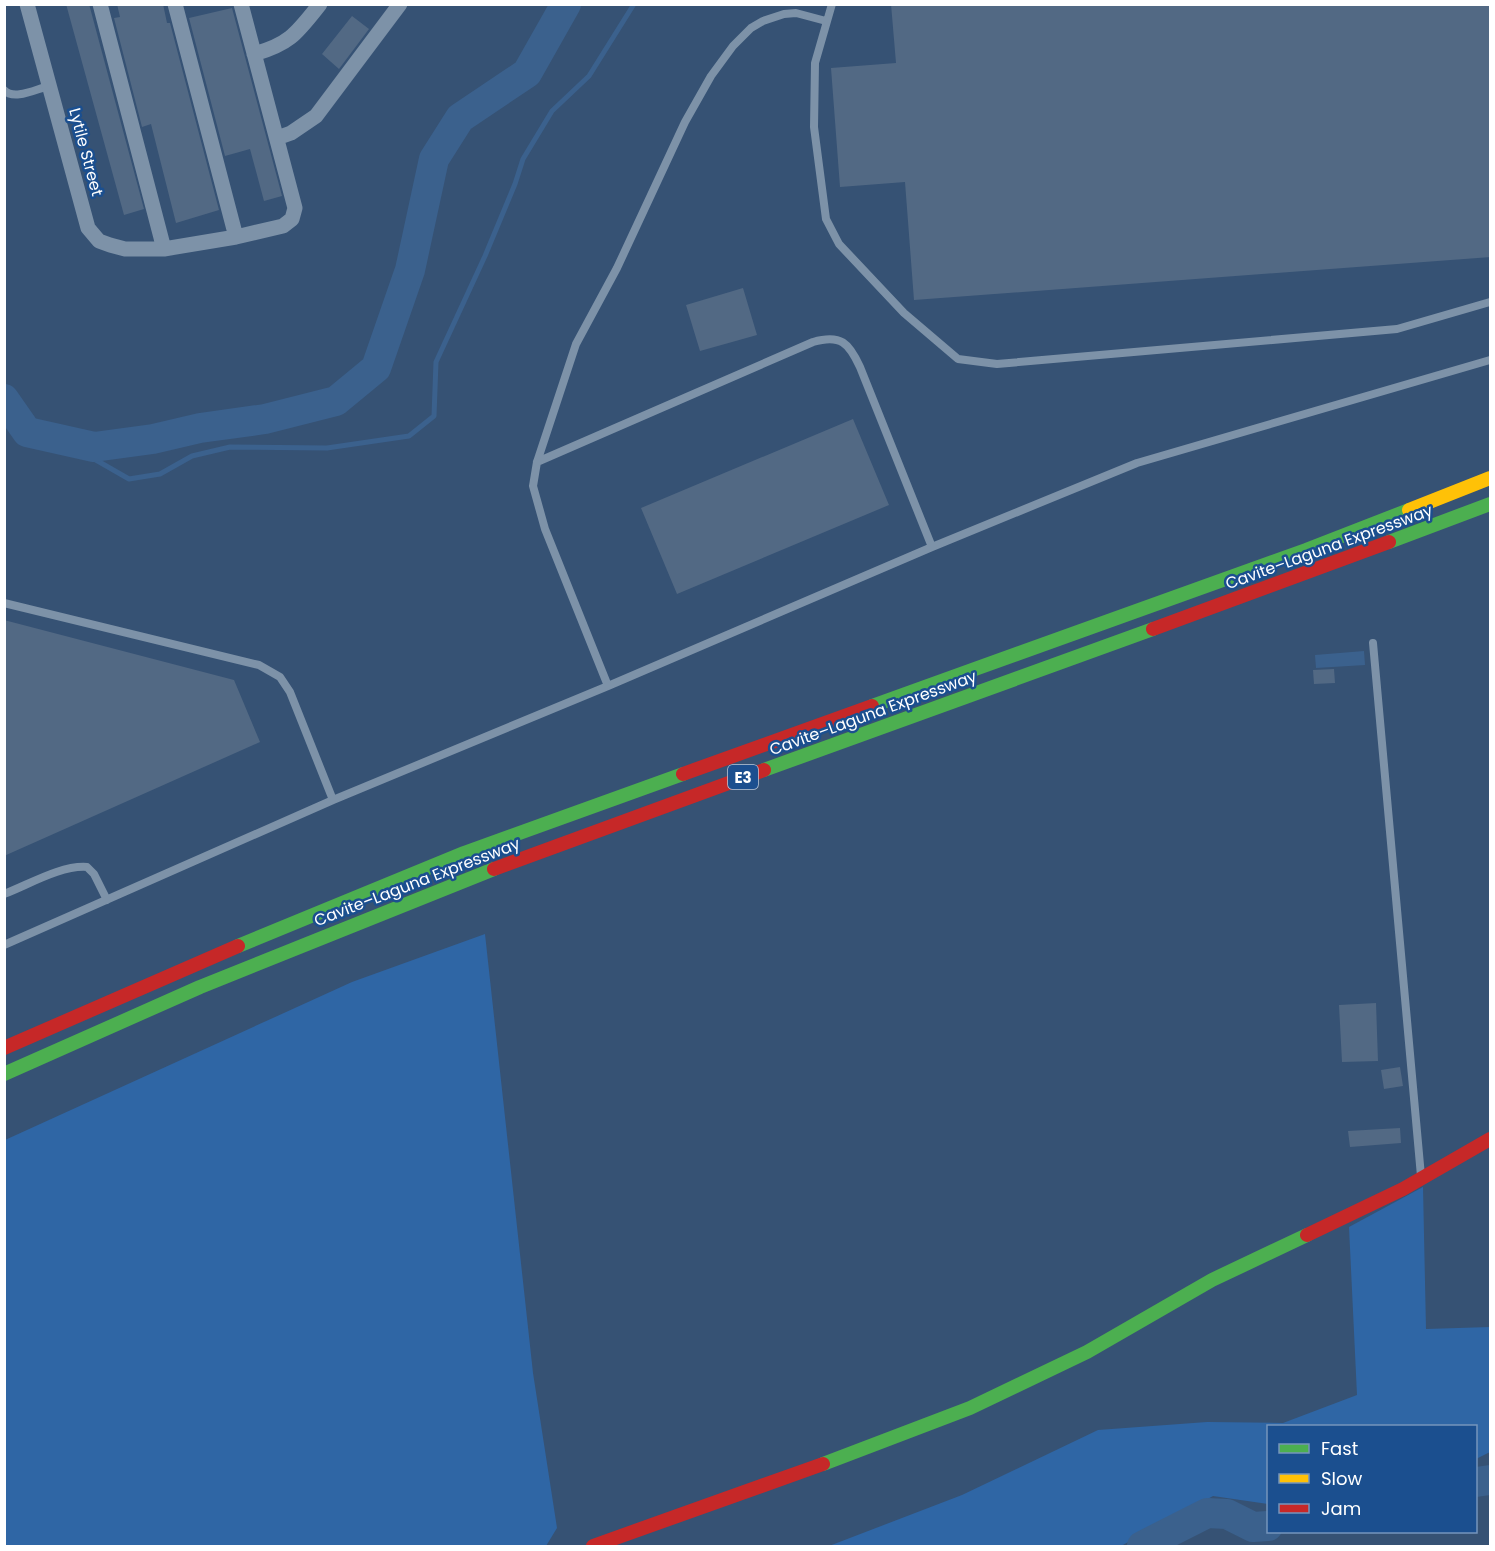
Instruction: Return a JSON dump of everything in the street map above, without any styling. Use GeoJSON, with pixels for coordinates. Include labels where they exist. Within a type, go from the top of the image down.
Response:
{"type":"FeatureCollection","features":[{"type":"Feature","properties":{"kind":"main road","name":"Cavite–Laguna Expressway"},"geometry":{"type":"LineString","coordinates":[[4,1048],[188,966],[464,853],[1306,550],[1491,478]]}},
{"type":"Feature","properties":{"kind":"main road","name":"Cavite–Laguna Expressway"},"geometry":{"type":"LineString","coordinates":[[4,1074],[400,904],[585,834],[1281,583],[1491,504]]}},
{"type":"Feature","properties":{"kind":"main road"},"geometry":{"type":"LineString","coordinates":[[593,1546],[829,1462],[970,1408],[1087,1352],[1212,1280],[1403,1189],[1491,1139]]}},
{"type":"Feature","properties":{"kind":"street","name":"Lytile Street"},"geometry":{"type":"LineString","coordinates":[[27,4],[88,228],[99,241],[125,249],[164,249],[236,237],[283,226],[292,219],[295,208],[277,138]]}},
{"type":"Feature","properties":{"kind":"street"},"geometry":{"type":"LineString","coordinates":[[100,4],[164,249]]}},
{"type":"Feature","properties":{"kind":"street"},"geometry":{"type":"LineString","coordinates":[[175,4],[236,237]]}},
{"type":"Feature","properties":{"kind":"street"},"geometry":{"type":"LineString","coordinates":[[241,4],[277,138],[291,133],[316,117],[400,4]]}},
{"type":"Feature","properties":{"kind":"street"},"geometry":{"type":"LineString","coordinates":[[254,54],[281,46],[296,35],[320,4]]}},
{"type":"Feature","properties":{"kind":"lane"},"geometry":{"type":"LineString","coordinates":[[832,4],[815,63],[814,126],[826,219],[839,244],[904,313],[958,359],[997,364],[1397,329],[1491,302]]}},
{"type":"Feature","properties":{"kind":"lane"},"geometry":{"type":"LineString","coordinates":[[608,687],[545,529],[533,486],[537,462],[576,344],[616,268],[685,122],[711,76],[733,46],[751,28],[763,21],[784,14],[796,13],[826,21]]}},
{"type":"Feature","properties":{"kind":"lane"},"geometry":{"type":"LineString","coordinates":[[4,90],[15,95],[49,86]]}},
{"type":"Feature","properties":{"kind":"lane"},"geometry":{"type":"LineString","coordinates":[[537,462],[813,342],[839,340],[847,344],[860,367],[932,547]]}},
{"type":"Feature","properties":{"kind":"lane"},"geometry":{"type":"LineString","coordinates":[[4,945],[333,800],[608,687],[932,547],[1137,463],[1491,360]]}},
{"type":"Feature","properties":{"kind":"lane"},"geometry":{"type":"LineString","coordinates":[[4,603],[259,665],[280,677],[290,692],[333,800]]}},
{"type":"Feature","properties":{"kind":"lane"},"geometry":{"type":"LineString","coordinates":[[1373,643],[1421,1178]]}},
{"type":"Feature","properties":{"kind":"lane"},"geometry":{"type":"LineString","coordinates":[[4,894],[78,866],[87,867],[93,874],[107,900]]}},
{"type":"Feature","properties":{"kind":"shaded area"},"geometry":{"type":"Polygon","coordinates":[[[1364,651],[1365,665],[1316,668],[1315,655],[1364,651]]]}},
{"type":"Feature","properties":{"kind":"shaded area"},"geometry":{"type":"Polygon","coordinates":[[[485,934],[533,1373],[557,1528],[546,1546],[5,1546],[5,1140],[352,982],[485,934]]]}},
{"type":"Feature","properties":{"kind":"shaded area"},"geometry":{"type":"Polygon","coordinates":[[[1423,1187],[1426,1329],[1490,1327],[1490,1452],[1477,1458],[1477,1425],[1267,1425],[1267,1504],[1213,1496],[1121,1546],[829,1546],[962,1495],[1098,1430],[1207,1422],[1283,1423],[1357,1395],[1349,1227],[1423,1187]]]}},
{"type":"Feature","properties":{"kind":"building"},"geometry":{"type":"Polygon","coordinates":[[[66,4],[89,4],[144,209],[124,215],[66,4]]]}},
{"type":"Feature","properties":{"kind":"building"},"geometry":{"type":"Polygon","coordinates":[[[117,4],[163,4],[219,210],[176,223],[151,124],[142,127],[114,18],[120,17],[117,4]]]}},
{"type":"Feature","properties":{"kind":"building"},"geometry":{"type":"Polygon","coordinates":[[[891,4],[1491,4],[1491,257],[914,300],[905,182],[840,187],[831,68],[896,63],[891,4]]]}},
{"type":"Feature","properties":{"kind":"building"},"geometry":{"type":"Polygon","coordinates":[[[232,8],[282,196],[264,201],[250,149],[225,156],[189,18],[232,8]]]}},
{"type":"Feature","properties":{"kind":"building"},"geometry":{"type":"Polygon","coordinates":[[[352,16],[369,29],[339,69],[322,54],[352,16]]]}},
{"type":"Feature","properties":{"kind":"building"},"geometry":{"type":"Polygon","coordinates":[[[743,288],[757,335],[700,351],[686,305],[743,288]]]}},
{"type":"Feature","properties":{"kind":"building"},"geometry":{"type":"Polygon","coordinates":[[[853,419],[889,505],[677,594],[641,508],[853,419]]]}},
{"type":"Feature","properties":{"kind":"building"},"geometry":{"type":"Polygon","coordinates":[[[4,620],[234,680],[260,742],[4,856],[4,620]]]}},
{"type":"Feature","properties":{"kind":"building"},"geometry":{"type":"Polygon","coordinates":[[[1334,669],[1335,683],[1314,684],[1313,670],[1334,669]]]}},
{"type":"Feature","properties":{"kind":"building"},"geometry":{"type":"Polygon","coordinates":[[[1376,1003],[1378,1061],[1342,1062],[1339,1005],[1376,1003]]]}},
{"type":"Feature","properties":{"kind":"building"},"geometry":{"type":"Polygon","coordinates":[[[1400,1067],[1403,1086],[1384,1089],[1381,1070],[1400,1067]]]}},
{"type":"Feature","properties":{"kind":"building"},"geometry":{"type":"Polygon","coordinates":[[[1400,1128],[1401,1143],[1350,1147],[1348,1131],[1400,1128]]]}},
{"type":"Feature","properties":{"kind":"waterway"},"geometry":{"type":"LineString","coordinates":[[4,399],[27,432],[94,447],[265,419],[336,401],[376,368],[410,270],[434,159],[460,118],[527,73],[566,4]]}},
{"type":"Feature","properties":{"kind":"waterway"},"geometry":{"type":"LineString","coordinates":[[61,440],[129,479],[160,474],[192,456],[230,447],[327,448],[409,436],[434,416],[436,362],[485,256],[523,159],[552,111],[589,76],[634,4]]}},
{"type":"Feature","properties":{"kind":"waterway"},"geometry":{"type":"LineString","coordinates":[[1477,1482],[1490,1480]]}},
{"type":"Feature","properties":{"kind":"waterway"},"geometry":{"type":"LineString","coordinates":[[1142,1546],[1207,1513],[1227,1514],[1253,1527],[1267,1526]]}},
{"type":"Feature","properties":{"kind":"traffic: fast"},"geometry":{"type":"LineString","coordinates":[[1389,542],[1490,504]]}},
{"type":"Feature","properties":{"kind":"traffic: fast"},"geometry":{"type":"LineString","coordinates":[[872,706],[1306,550],[1409,510]]}},
{"type":"Feature","properties":{"kind":"traffic: fast"},"geometry":{"type":"LineString","coordinates":[[764,770],[1153,629]]}},
{"type":"Feature","properties":{"kind":"traffic: fast"},"geometry":{"type":"LineString","coordinates":[[238,946],[464,853],[683,774]]}},
{"type":"Feature","properties":{"kind":"traffic: fast"},"geometry":{"type":"LineString","coordinates":[[4,1074],[200,987],[494,869]]}},
{"type":"Feature","properties":{"kind":"traffic: fast"},"geometry":{"type":"LineString","coordinates":[[823,1464],[970,1408],[1087,1352],[1212,1280],[1307,1235]]}},
{"type":"Feature","properties":{"kind":"traffic: slow"},"geometry":{"type":"LineString","coordinates":[[1409,510],[1490,478]]}},
{"type":"Feature","properties":{"kind":"traffic: jam"},"geometry":{"type":"LineString","coordinates":[[1153,629],[1389,542]]}},
{"type":"Feature","properties":{"kind":"traffic: jam"},"geometry":{"type":"LineString","coordinates":[[683,774],[872,706]]}},
{"type":"Feature","properties":{"kind":"traffic: jam"},"geometry":{"type":"LineString","coordinates":[[494,869],[764,770]]}},
{"type":"Feature","properties":{"kind":"traffic: jam"},"geometry":{"type":"LineString","coordinates":[[4,1048],[238,946]]}},
{"type":"Feature","properties":{"kind":"traffic: jam"},"geometry":{"type":"LineString","coordinates":[[1307,1235],[1403,1189],[1490,1139]]}},
{"type":"Feature","properties":{"kind":"traffic: jam"},"geometry":{"type":"LineString","coordinates":[[593,1546],[823,1464]]}}]}
